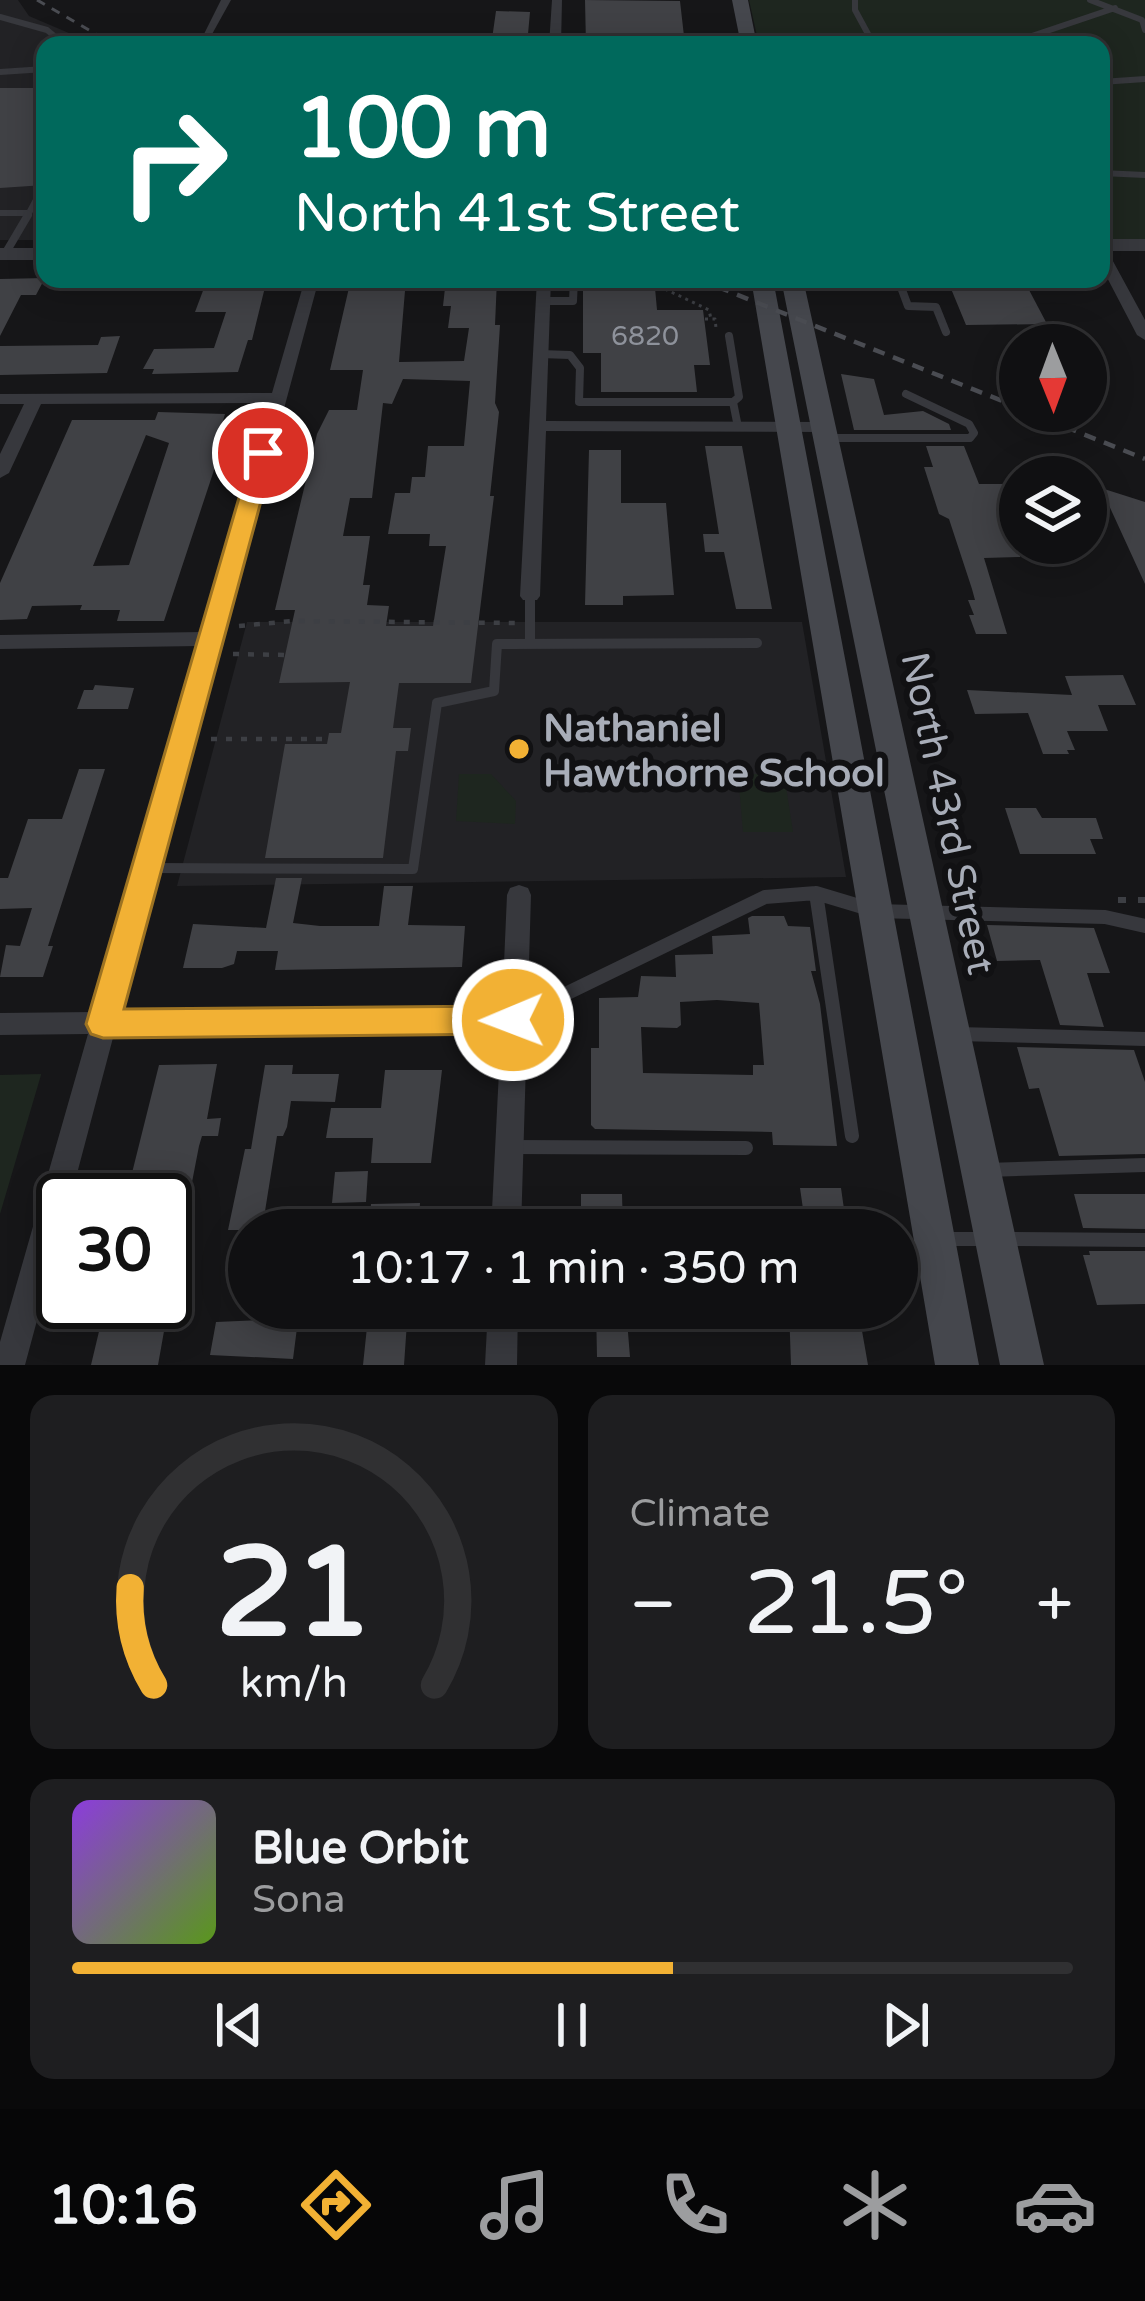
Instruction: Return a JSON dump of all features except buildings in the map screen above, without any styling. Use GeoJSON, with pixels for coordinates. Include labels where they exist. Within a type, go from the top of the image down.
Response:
{"type":"FeatureCollection","features":[{"type":"Feature","properties":{"kind":"main road"},"geometry":{"type":"LineString","coordinates":[[722,0],[725,22]]}},
{"type":"Feature","properties":{"kind":"main road"},"geometry":{"type":"LineString","coordinates":[[740,0],[746,36]]}},
{"type":"Feature","properties":{"kind":"main road","name":"North 43rd Street"},"geometry":{"type":"LineString","coordinates":[[765,288],[846,534],[1022,1365]]}},
{"type":"Feature","properties":{"kind":"main road","name":"North 43rd Street"},"geometry":{"type":"LineString","coordinates":[[793,288],[812,431],[809,534],[957,1365]]}},
{"type":"Feature","properties":{"kind":"street"},"geometry":{"type":"LineString","coordinates":[[207,34],[226,0]]}},
{"type":"Feature","properties":{"kind":"street"},"geometry":{"type":"LineString","coordinates":[[555,36],[557,0]]}},
{"type":"Feature","properties":{"kind":"street"},"geometry":{"type":"LineString","coordinates":[[1110,248],[1145,245]]}},
{"type":"Feature","properties":{"kind":"street"},"geometry":{"type":"LineString","coordinates":[[2,254],[36,254]]}},
{"type":"Feature","properties":{"kind":"street"},"geometry":{"type":"LineString","coordinates":[[1110,267],[1145,335]]}},
{"type":"Feature","properties":{"kind":"street"},"geometry":{"type":"LineString","coordinates":[[9,1365],[309,288]]}},
{"type":"Feature","properties":{"kind":"street"},"geometry":{"type":"LineString","coordinates":[[530,596],[544,288]]}},
{"type":"Feature","properties":{"kind":"street"},"geometry":{"type":"LineString","coordinates":[[0,399],[278,398]]}},
{"type":"Feature","properties":{"kind":"street"},"geometry":{"type":"LineString","coordinates":[[0,473],[35,399]]}},
{"type":"Feature","properties":{"kind":"street"},"geometry":{"type":"LineString","coordinates":[[538,426],[812,431]]}},
{"type":"Feature","properties":{"kind":"street"},"geometry":{"type":"LineString","coordinates":[[0,642],[211,639]]}},
{"type":"Feature","properties":{"kind":"street"},"geometry":{"type":"LineString","coordinates":[[507,1209],[519,895]]}},
{"type":"Feature","properties":{"kind":"street"},"geometry":{"type":"LineString","coordinates":[[0,1024],[513,1020]]}},
{"type":"Feature","properties":{"kind":"street"},"geometry":{"type":"LineString","coordinates":[[501,1365],[502,1329]]}},
{"type":"Feature","properties":{"kind":"lane"},"geometry":{"type":"LineString","coordinates":[[855,0],[855,10],[869,36]]}},
{"type":"Feature","properties":{"kind":"lane"},"geometry":{"type":"LineString","coordinates":[[1090,0],[1142,20],[1145,30]]}},
{"type":"Feature","properties":{"kind":"lane"},"geometry":{"type":"LineString","coordinates":[[1032,36],[1115,8]]}},
{"type":"Feature","properties":{"kind":"lane"},"geometry":{"type":"LineString","coordinates":[[0,16],[54,36]]}},
{"type":"Feature","properties":{"kind":"lane"},"geometry":{"type":"LineString","coordinates":[[0,72],[36,70]]}},
{"type":"Feature","properties":{"kind":"lane"},"geometry":{"type":"LineString","coordinates":[[1110,81],[1145,79]]}},
{"type":"Feature","properties":{"kind":"lane"},"geometry":{"type":"LineString","coordinates":[[1110,173],[1145,175]]}},
{"type":"Feature","properties":{"kind":"lane"},"geometry":{"type":"LineString","coordinates":[[2,254],[36,203]]}},
{"type":"Feature","properties":{"kind":"lane"},"geometry":{"type":"LineString","coordinates":[[0,213],[36,213]]}},
{"type":"Feature","properties":{"kind":"lane"},"geometry":{"type":"LineString","coordinates":[[543,302],[573,301],[574,288]]}},
{"type":"Feature","properties":{"kind":"lane"},"geometry":{"type":"LineString","coordinates":[[901,288],[908,307],[936,307],[946,332]]}},
{"type":"Feature","properties":{"kind":"lane"},"geometry":{"type":"LineString","coordinates":[[540,354],[570,355],[580,368],[579,402],[733,402],[739,397],[729,336]]}},
{"type":"Feature","properties":{"kind":"lane"},"geometry":{"type":"LineString","coordinates":[[812,431],[970,438],[974,433],[969,424],[906,394]]}},
{"type":"Feature","properties":{"kind":"lane"},"geometry":{"type":"LineString","coordinates":[[733,402],[738,427]]}},
{"type":"Feature","properties":{"kind":"lane"},"geometry":{"type":"LineString","coordinates":[[809,534],[846,534]]}},
{"type":"Feature","properties":{"kind":"lane"},"geometry":{"type":"LineString","coordinates":[[530,596],[530,644]]}},
{"type":"Feature","properties":{"kind":"lane"},"geometry":{"type":"LineString","coordinates":[[148,868],[413,869],[437,703],[494,692],[497,644],[757,643]]}},
{"type":"Feature","properties":{"kind":"lane"},"geometry":{"type":"LineString","coordinates":[[513,1020],[765,897],[816,893],[876,911],[1105,917],[1145,926]]}},
{"type":"Feature","properties":{"kind":"lane"},"geometry":{"type":"LineString","coordinates":[[816,893],[852,1136]]}},
{"type":"Feature","properties":{"kind":"lane"},"geometry":{"type":"LineString","coordinates":[[954,1034],[1145,1039]]}},
{"type":"Feature","properties":{"kind":"lane"},"geometry":{"type":"LineString","coordinates":[[509,1147],[746,1148]]}},
{"type":"Feature","properties":{"kind":"lane"},"geometry":{"type":"LineString","coordinates":[[982,1170],[1145,1166]]}},
{"type":"Feature","properties":{"kind":"lane"},"geometry":{"type":"LineString","coordinates":[[934,1239],[1145,1240]]}},
{"type":"Feature","properties":{"kind":"path"},"geometry":{"type":"LineString","coordinates":[[665,289],[710,310],[711,319]]}},
{"type":"Feature","properties":{"kind":"path"},"geometry":{"type":"LineString","coordinates":[[239,626],[293,621],[530,623]]}},
{"type":"Feature","properties":{"kind":"path"},"geometry":{"type":"LineString","coordinates":[[233,654],[285,655]]}},
{"type":"Feature","properties":{"kind":"path"},"geometry":{"type":"LineString","coordinates":[[211,739],[328,740]]}},
{"type":"Feature","properties":{"kind":"shaded area"},"geometry":{"type":"Polygon","coordinates":[[[0,0],[18,0],[29,16],[76,36],[36,36],[36,240],[0,240],[0,0]]]}},
{"type":"Feature","properties":{"kind":"shaded area"},"geometry":{"type":"Polygon","coordinates":[[[749,0],[1145,0],[1145,241],[1110,241],[1110,36],[757,36],[749,0]]]}},
{"type":"Feature","properties":{"kind":"shaded area","name":"Nathaniel Hawthorne School"},"geometry":{"type":"Polygon","coordinates":[[[247,622],[802,622],[846,877],[177,886],[247,622]]]}},
{"type":"Feature","properties":{"kind":"shaded area"},"geometry":{"type":"Polygon","coordinates":[[[459,774],[491,774],[516,801],[515,824],[456,821],[459,774]]]}},
{"type":"Feature","properties":{"kind":"shaded area"},"geometry":{"type":"Polygon","coordinates":[[[738,774],[784,774],[793,832],[743,832],[738,774]]]}},
{"type":"Feature","properties":{"kind":"shaded area"},"geometry":{"type":"Polygon","coordinates":[[[0,1075],[41,1075],[0,1214],[0,1075]]]}},
{"type":"Feature","properties":{"kind":"railway"},"geometry":{"type":"LineString","coordinates":[[37,0],[99,36]]}},
{"type":"Feature","properties":{"kind":"railway"},"geometry":{"type":"LineString","coordinates":[[720,288],[999,400]]}},
{"type":"Feature","properties":{"kind":"railway"},"geometry":{"type":"LineString","coordinates":[[1078,432],[1145,459]]}},
{"type":"Feature","properties":{"kind":"place","name":"Nathaniel Hawthorne School"},"geometry":{"type":"Point","coordinates":[519,749]}},
{"type":"Feature","properties":{"kind":"route"},"geometry":{"type":"LineString","coordinates":[[263,453],[103,1024],[513,1020]]}}]}
